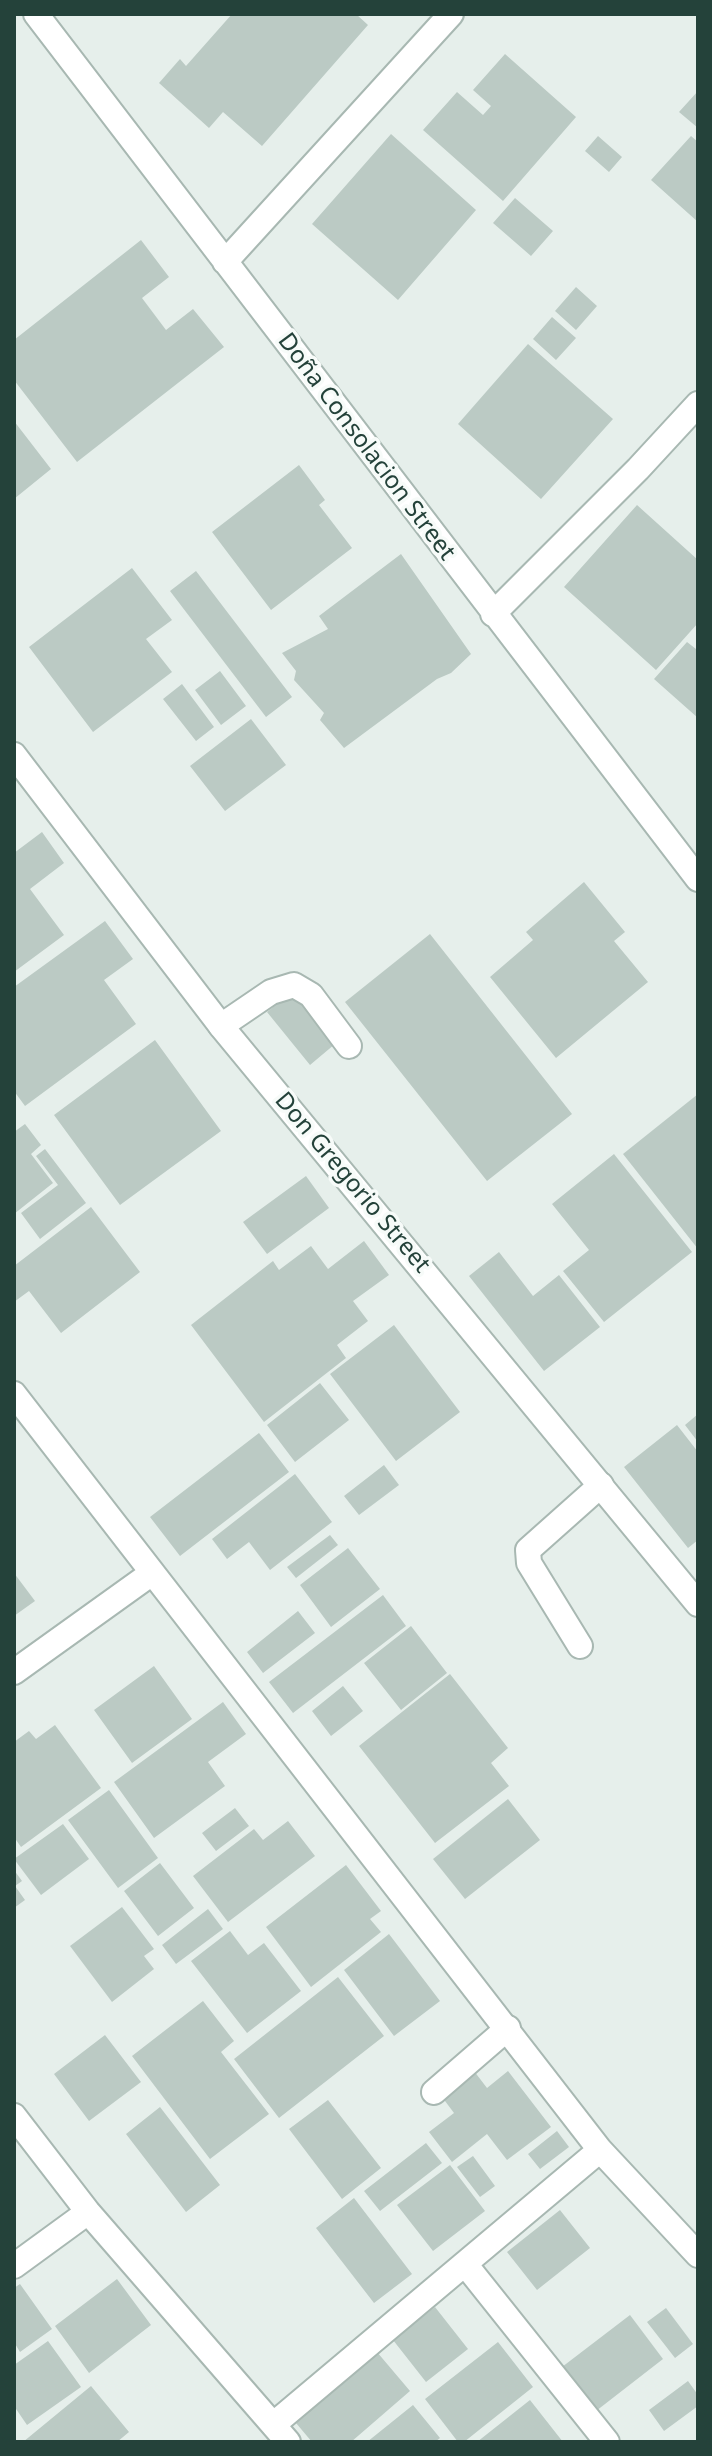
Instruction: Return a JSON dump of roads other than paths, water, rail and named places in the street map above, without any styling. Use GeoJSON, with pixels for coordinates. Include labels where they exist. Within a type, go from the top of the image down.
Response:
{"type":"FeatureCollection","features":[{"type":"Feature","properties":{"kind":"street","name":"Doña Consolacion Street"},"geometry":{"type":"LineString","coordinates":[[36,14],[698,879]]}},
{"type":"Feature","properties":{"kind":"street"},"geometry":{"type":"LineString","coordinates":[[225,262],[451,14]]}},
{"type":"Feature","properties":{"kind":"street"},"geometry":{"type":"LineString","coordinates":[[493,614],[638,469],[698,404]]}},
{"type":"Feature","properties":{"kind":"street","name":"Don Gregorio Street"},"geometry":{"type":"LineString","coordinates":[[14,755],[221,1026],[698,1604]]}},
{"type":"Feature","properties":{"kind":"street"},"geometry":{"type":"LineString","coordinates":[[221,1026],[271,992],[294,985],[311,995],[349,1046]]}},
{"type":"Feature","properties":{"kind":"street"},"geometry":{"type":"LineString","coordinates":[[14,1394],[600,2150],[698,2255]]}},
{"type":"Feature","properties":{"kind":"street"},"geometry":{"type":"LineString","coordinates":[[580,1646],[529,1563],[528,1550],[601,1485]]}},
{"type":"Feature","properties":{"kind":"street"},"geometry":{"type":"LineString","coordinates":[[14,1672],[152,1573]]}},
{"type":"Feature","properties":{"kind":"street"},"geometry":{"type":"LineString","coordinates":[[434,2092],[508,2028]]}},
{"type":"Feature","properties":{"kind":"street"},"geometry":{"type":"LineString","coordinates":[[14,2116],[88,2212],[281,2433],[465,2264],[600,2150]]}},
{"type":"Feature","properties":{"kind":"street"},"geometry":{"type":"LineString","coordinates":[[14,2266],[88,2212]]}},
{"type":"Feature","properties":{"kind":"street"},"geometry":{"type":"LineString","coordinates":[[465,2264],[607,2442]]}}]}
